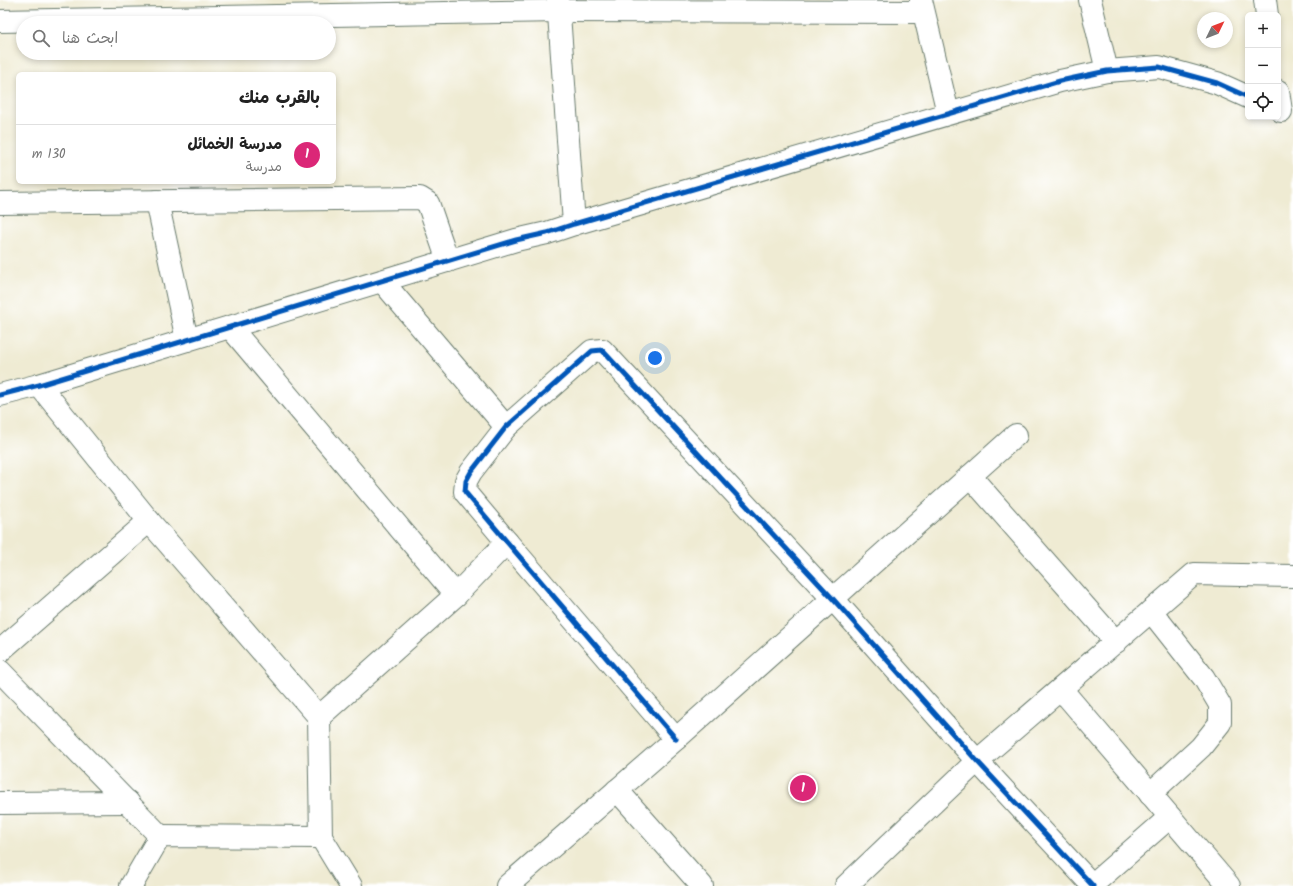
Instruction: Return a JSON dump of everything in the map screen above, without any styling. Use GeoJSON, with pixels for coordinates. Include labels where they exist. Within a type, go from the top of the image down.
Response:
{"type":"FeatureCollection","features":[{"type":"Feature","properties":{"kind":"street"},"geometry":{"type":"LineString","coordinates":[[1090,0],[1107,71]]}},
{"type":"Feature","properties":{"kind":"street"},"geometry":{"type":"LineString","coordinates":[[1265,0],[1267,12]]}},
{"type":"Feature","properties":{"kind":"street"},"geometry":{"type":"LineString","coordinates":[[186,16],[558,6],[922,6],[948,113]]}},
{"type":"Feature","properties":{"kind":"street"},"geometry":{"type":"LineString","coordinates":[[558,6],[574,224]]}},
{"type":"Feature","properties":{"kind":"street"},"geometry":{"type":"LineString","coordinates":[[0,21],[16,21]]}},
{"type":"Feature","properties":{"kind":"street"},"geometry":{"type":"LineString","coordinates":[[0,395],[39,385],[516,240],[547,233],[1060,81],[1107,71],[1159,67],[1217,83],[1245,96]]}},
{"type":"Feature","properties":{"kind":"street"},"geometry":{"type":"LineString","coordinates":[[0,203],[420,198],[428,203],[448,261]]}},
{"type":"Feature","properties":{"kind":"street"},"geometry":{"type":"LineString","coordinates":[[157,201],[187,340]]}},
{"type":"Feature","properties":{"kind":"street"},"geometry":{"type":"LineString","coordinates":[[382,281],[506,427]]}},
{"type":"Feature","properties":{"kind":"street"},"geometry":{"type":"LineString","coordinates":[[230,327],[456,594]]}},
{"type":"Feature","properties":{"kind":"street"},"geometry":{"type":"LineString","coordinates":[[676,739],[465,492],[466,481],[471,472],[506,427],[592,350],[602,350],[833,599],[977,761],[1093,886],[1170,816]]}},
{"type":"Feature","properties":{"kind":"street"},"geometry":{"type":"LineString","coordinates":[[39,385],[149,521],[319,717],[321,837],[351,886]]}},
{"type":"Feature","properties":{"kind":"street"},"geometry":{"type":"LineString","coordinates":[[507,886],[676,739],[1016,435]]}},
{"type":"Feature","properties":{"kind":"street"},"geometry":{"type":"LineString","coordinates":[[970,476],[1116,642]]}},
{"type":"Feature","properties":{"kind":"street"},"geometry":{"type":"LineString","coordinates":[[0,651],[149,521]]}},
{"type":"Feature","properties":{"kind":"street"},"geometry":{"type":"LineString","coordinates":[[319,717],[456,594],[507,542]]}},
{"type":"Feature","properties":{"kind":"street"},"geometry":{"type":"LineString","coordinates":[[846,886],[977,761],[1194,574],[1293,576]]}},
{"type":"Feature","properties":{"kind":"street"},"geometry":{"type":"LineString","coordinates":[[1150,794],[1201,747],[1220,723],[1220,704],[1204,678],[1151,611]]}},
{"type":"Feature","properties":{"kind":"street"},"geometry":{"type":"LineString","coordinates":[[0,671],[160,836],[321,837]]}},
{"type":"Feature","properties":{"kind":"street"},"geometry":{"type":"LineString","coordinates":[[1061,689],[1229,886]]}},
{"type":"Feature","properties":{"kind":"street"},"geometry":{"type":"LineString","coordinates":[[617,790],[702,886]]}},
{"type":"Feature","properties":{"kind":"street"},"geometry":{"type":"LineString","coordinates":[[0,803],[128,802]]}},
{"type":"Feature","properties":{"kind":"street"},"geometry":{"type":"LineString","coordinates":[[131,886],[160,836]]}},
{"type":"Feature","properties":{"kind":"cycle path"},"geometry":{"type":"LineString","coordinates":[[0,395],[39,385],[516,240],[547,233],[1060,81],[1107,71],[1159,67],[1217,83],[1245,96]]}},
{"type":"Feature","properties":{"kind":"cycle path"},"geometry":{"type":"LineString","coordinates":[[676,739],[465,492],[466,481],[471,472],[506,427],[592,351],[602,350],[833,599],[977,761],[1093,886]]}},
{"type":"Feature","properties":{"kind":"place","name":"مدرسة الخمائل"},"geometry":{"type":"Point","coordinates":[803,788]}}]}
